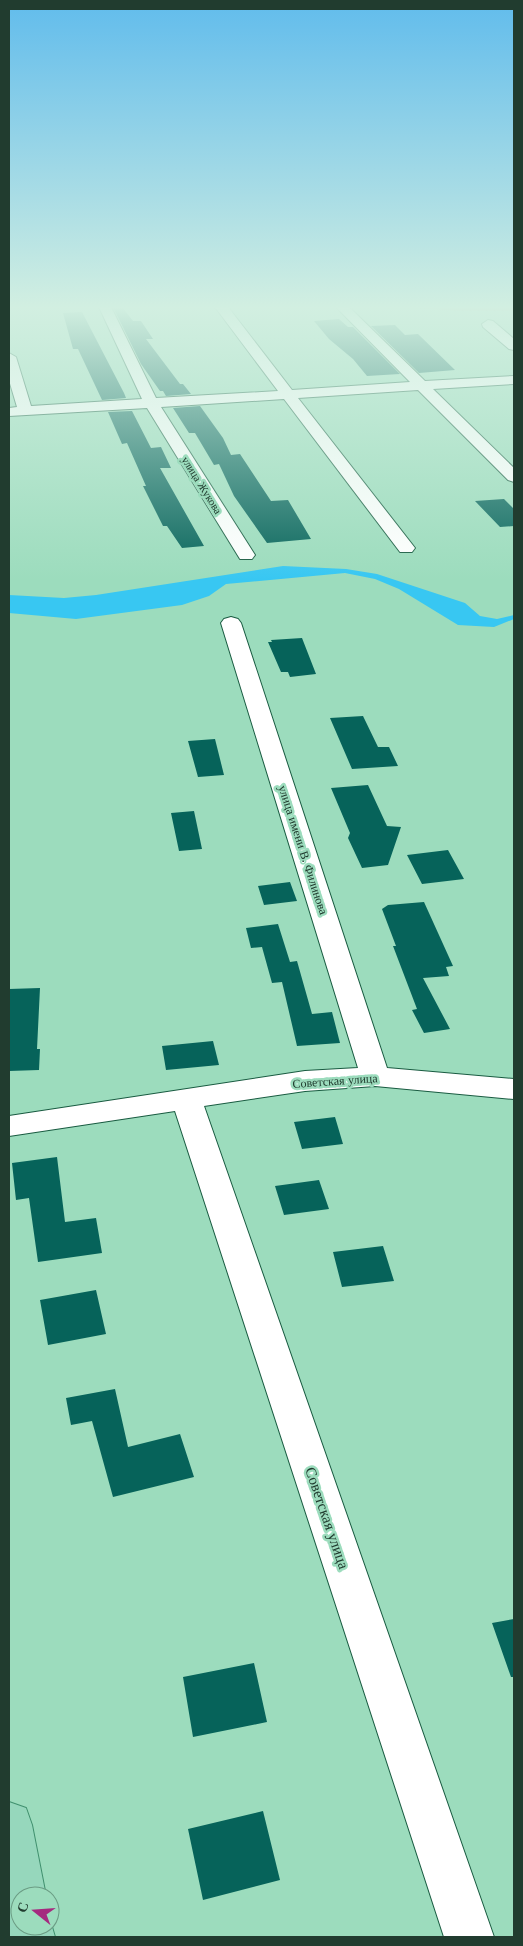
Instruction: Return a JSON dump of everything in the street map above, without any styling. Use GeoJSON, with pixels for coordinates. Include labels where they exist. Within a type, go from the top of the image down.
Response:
{"type":"FeatureCollection","features":[{"type":"Feature","properties":{"kind":"main road"},"geometry":{"type":"LineString","coordinates":[[9,1825],[20,1886]]}},
{"type":"Feature","properties":{"kind":"street"},"geometry":{"type":"LineString","coordinates":[[21,398],[25,411]]}},
{"type":"Feature","properties":{"kind":"street","name":"улица Жукова"},"geometry":{"type":"LineString","coordinates":[[149,398],[246,555]]}},
{"type":"Feature","properties":{"kind":"street"},"geometry":{"type":"LineString","coordinates":[[9,412],[257,398]]}},
{"type":"Feature","properties":{"kind":"street"},"geometry":{"type":"LineString","coordinates":[[289,398],[406,548]]}},
{"type":"Feature","properties":{"kind":"street"},"geometry":{"type":"LineString","coordinates":[[431,398],[514,477]]}},
{"type":"Feature","properties":{"kind":"street","name":"улица имени В. Филинова"},"geometry":{"type":"LineString","coordinates":[[231,624],[375,1076]]}},
{"type":"Feature","properties":{"kind":"street","name":"Советская улица"},"geometry":{"type":"LineString","coordinates":[[9,1126],[305,1082],[375,1076],[514,1089]]}},
{"type":"Feature","properties":{"kind":"street","name":"Советская улица"},"geometry":{"type":"LineString","coordinates":[[186,1099],[469,1937]]}},
{"type":"Feature","properties":{"kind":"water"},"geometry":{"type":"Polygon","coordinates":[[[283,566],[346,569],[377,574],[465,603],[480,616],[497,619],[514,615],[514,619],[494,627],[458,625],[399,589],[375,579],[345,573],[226,584],[209,596],[182,605],[76,619],[9,613],[9,595],[64,598],[96,595],[283,566]]]}},
{"type":"Feature","properties":{"kind":"building"},"geometry":{"type":"Polygon","coordinates":[[[101,398],[126,398],[102,400],[101,398]]]}},
{"type":"Feature","properties":{"kind":"building"},"geometry":{"type":"Polygon","coordinates":[[[200,406],[223,438],[231,455],[240,454],[271,501],[288,500],[311,539],[267,543],[234,496],[219,464],[214,465],[195,433],[189,433],[173,408],[200,406]]]}},
{"type":"Feature","properties":{"kind":"building"},"geometry":{"type":"Polygon","coordinates":[[[132,411],[151,448],[161,447],[171,468],[160,468],[204,546],[182,548],[167,526],[163,526],[143,486],[146,486],[127,443],[122,444],[108,412],[132,411]]]}},
{"type":"Feature","properties":{"kind":"building"},"geometry":{"type":"Polygon","coordinates":[[[504,499],[514,509],[514,526],[500,527],[475,501],[504,499]]]}},
{"type":"Feature","properties":{"kind":"building"},"geometry":{"type":"Polygon","coordinates":[[[302,638],[316,674],[290,677],[288,672],[281,672],[268,642],[272,642],[271,640],[302,638]]]}},
{"type":"Feature","properties":{"kind":"building"},"geometry":{"type":"Polygon","coordinates":[[[363,716],[378,747],[389,747],[398,766],[352,769],[330,718],[363,716]]]}},
{"type":"Feature","properties":{"kind":"building"},"geometry":{"type":"Polygon","coordinates":[[[215,739],[224,775],[198,777],[188,741],[215,739]]]}},
{"type":"Feature","properties":{"kind":"building"},"geometry":{"type":"Polygon","coordinates":[[[368,785],[387,826],[401,827],[388,865],[362,868],[348,838],[350,833],[331,788],[368,785]]]}},
{"type":"Feature","properties":{"kind":"building"},"geometry":{"type":"Polygon","coordinates":[[[194,811],[202,849],[179,851],[171,813],[194,811]]]}},
{"type":"Feature","properties":{"kind":"building"},"geometry":{"type":"Polygon","coordinates":[[[448,850],[464,879],[422,884],[407,855],[448,850]]]}},
{"type":"Feature","properties":{"kind":"building"},"geometry":{"type":"Polygon","coordinates":[[[290,882],[297,901],[264,905],[258,886],[290,882]]]}},
{"type":"Feature","properties":{"kind":"building"},"geometry":{"type":"Polygon","coordinates":[[[424,902],[453,966],[446,967],[449,976],[423,978],[450,1029],[424,1033],[412,1010],[417,1009],[393,946],[396,946],[382,909],[388,905],[424,902]]]}},
{"type":"Feature","properties":{"kind":"building"},"geometry":{"type":"Polygon","coordinates":[[[278,924],[290,962],[297,961],[312,1014],[332,1012],[340,1043],[297,1046],[282,982],[272,983],[262,947],[251,948],[246,928],[278,924]]]}},
{"type":"Feature","properties":{"kind":"building"},"geometry":{"type":"Polygon","coordinates":[[[40,988],[37,1049],[40,1049],[39,1070],[9,1071],[9,989],[40,988]]]}},
{"type":"Feature","properties":{"kind":"building"},"geometry":{"type":"Polygon","coordinates":[[[213,1041],[219,1065],[166,1070],[162,1046],[213,1041]]]}},
{"type":"Feature","properties":{"kind":"building"},"geometry":{"type":"Polygon","coordinates":[[[335,1117],[343,1144],[302,1149],[294,1122],[335,1117]]]}},
{"type":"Feature","properties":{"kind":"building"},"geometry":{"type":"Polygon","coordinates":[[[57,1157],[65,1222],[96,1218],[102,1253],[38,1262],[29,1198],[16,1200],[12,1163],[57,1157]]]}},
{"type":"Feature","properties":{"kind":"building"},"geometry":{"type":"Polygon","coordinates":[[[319,1180],[329,1209],[284,1215],[275,1186],[319,1180]]]}},
{"type":"Feature","properties":{"kind":"building"},"geometry":{"type":"Polygon","coordinates":[[[383,1246],[394,1281],[342,1287],[333,1252],[383,1246]]]}},
{"type":"Feature","properties":{"kind":"building"},"geometry":{"type":"Polygon","coordinates":[[[96,1290],[106,1334],[48,1345],[40,1300],[96,1290]]]}},
{"type":"Feature","properties":{"kind":"building"},"geometry":{"type":"Polygon","coordinates":[[[115,1389],[128,1447],[180,1434],[194,1477],[113,1497],[92,1421],[71,1425],[66,1398],[115,1389]]]}},
{"type":"Feature","properties":{"kind":"building"},"geometry":{"type":"Polygon","coordinates":[[[514,1619],[514,1677],[511,1677],[492,1623],[514,1619]]]}},
{"type":"Feature","properties":{"kind":"building"},"geometry":{"type":"Polygon","coordinates":[[[254,1663],[267,1722],[193,1737],[183,1677],[254,1663]]]}},
{"type":"Feature","properties":{"kind":"building"},"geometry":{"type":"Polygon","coordinates":[[[263,1811],[280,1880],[203,1900],[188,1829],[263,1811]]]}}]}
